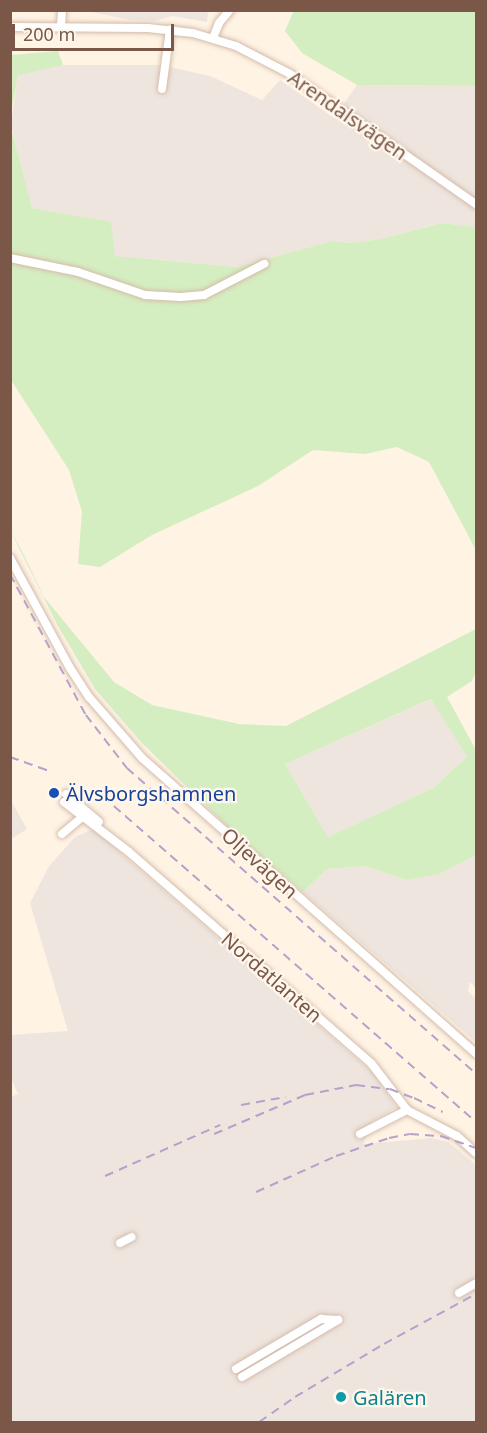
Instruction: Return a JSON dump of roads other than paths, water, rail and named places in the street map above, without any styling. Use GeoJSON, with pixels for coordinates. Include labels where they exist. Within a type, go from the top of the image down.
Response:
{"type":"FeatureCollection","features":[{"type":"Feature","properties":{"kind":"street"},"geometry":{"type":"LineString","coordinates":[[61,26],[62,10]]}},
{"type":"Feature","properties":{"kind":"street"},"geometry":{"type":"LineString","coordinates":[[10,27],[61,26],[213,38],[219,23],[230,10]]}},
{"type":"Feature","properties":{"kind":"street"},"geometry":{"type":"LineString","coordinates":[[162,89],[169,34]]}},
{"type":"Feature","properties":{"kind":"street","name":"Arendalsvägen"},"geometry":{"type":"LineString","coordinates":[[213,38],[270,62],[477,204]]}},
{"type":"Feature","properties":{"kind":"street"},"geometry":{"type":"LineString","coordinates":[[10,258],[78,272],[145,295],[181,297],[204,295],[264,264]]}},
{"type":"Feature","properties":{"kind":"street","name":"Oljevägen"},"geometry":{"type":"LineString","coordinates":[[10,558],[89,697],[142,758],[449,1033],[477,1054]]}},
{"type":"Feature","properties":{"kind":"street","name":"Nordatlanten"},"geometry":{"type":"LineString","coordinates":[[65,798],[83,818],[129,852],[371,1063],[407,1110],[451,1133],[477,1153]]}},
{"type":"Feature","properties":{"kind":"street"},"geometry":{"type":"LineString","coordinates":[[60,832],[83,818]]}},
{"type":"Feature","properties":{"kind":"street"},"geometry":{"type":"LineString","coordinates":[[360,1134],[407,1110]]}},
{"type":"Feature","properties":{"kind":"street"},"geometry":{"type":"LineString","coordinates":[[120,1242],[132,1237]]}},
{"type":"Feature","properties":{"kind":"street"},"geometry":{"type":"LineString","coordinates":[[459,1293],[477,1283]]}},
{"type":"Feature","properties":{"kind":"street"},"geometry":{"type":"LineString","coordinates":[[240,1373],[330,1318]]}},
{"type":"Feature","properties":{"kind":"railway"},"geometry":{"type":"LineString","coordinates":[[10,574],[86,715],[127,768],[476,1073]]}},
{"type":"Feature","properties":{"kind":"railway"},"geometry":{"type":"LineString","coordinates":[[10,757],[49,771]]}},
{"type":"Feature","properties":{"kind":"railway"},"geometry":{"type":"LineString","coordinates":[[114,806],[476,1122]]}},
{"type":"Feature","properties":{"kind":"railway"},"geometry":{"type":"LineString","coordinates":[[214,1134],[305,1095],[356,1085],[390,1089],[443,1112]]}},
{"type":"Feature","properties":{"kind":"railway"},"geometry":{"type":"LineString","coordinates":[[241,1105],[285,1097]]}},
{"type":"Feature","properties":{"kind":"railway"},"geometry":{"type":"LineString","coordinates":[[105,1176],[220,1125]]}},
{"type":"Feature","properties":{"kind":"railway"},"geometry":{"type":"LineString","coordinates":[[256,1192],[336,1156],[389,1138],[410,1134],[441,1136],[476,1148]]}},
{"type":"Feature","properties":{"kind":"railway"},"geometry":{"type":"LineString","coordinates":[[259,1422],[295,1397],[384,1344],[474,1295]]}},
{"type":"Feature","properties":{"kind":"place","name":"Älvsborgshamnen"},"geometry":{"type":"Point","coordinates":[54,793]}},
{"type":"Feature","properties":{"kind":"place","name":"Galären"},"geometry":{"type":"Point","coordinates":[341,1397]}}]}
